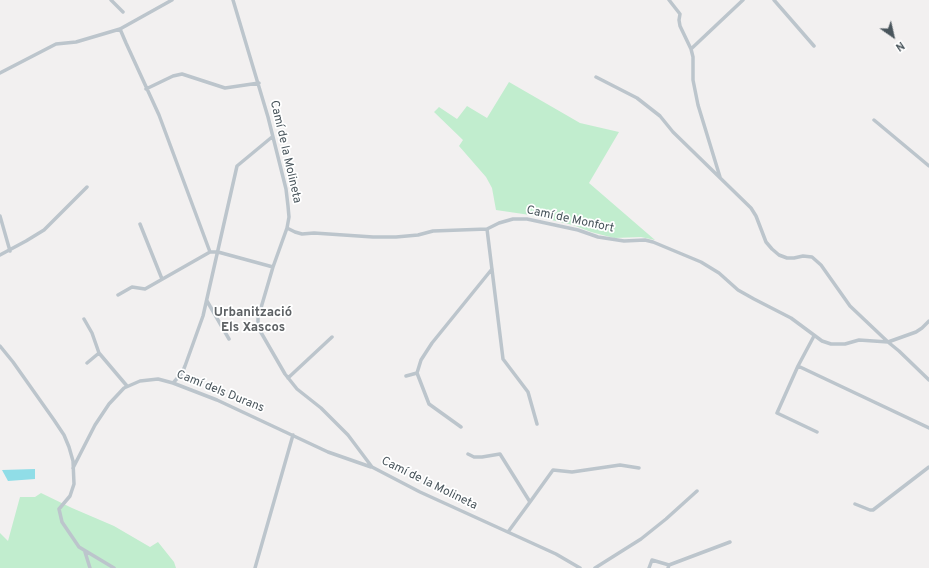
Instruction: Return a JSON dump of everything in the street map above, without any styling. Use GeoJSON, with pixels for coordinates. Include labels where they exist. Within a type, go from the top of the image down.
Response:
{"type":"FeatureCollection","features":[{"type":"Feature","properties":{"kind":"street"},"geometry":{"type":"LineString","coordinates":[[112,0],[123,12]]}},
{"type":"Feature","properties":{"kind":"street"},"geometry":{"type":"LineString","coordinates":[[0,73],[56,44],[76,42],[120,29],[172,0]]}},
{"type":"Feature","properties":{"kind":"street","name":"Camí de la Molineta"},"geometry":{"type":"LineString","coordinates":[[233,0],[259,84],[286,189],[289,217],[287,228],[273,267],[258,318],[258,324],[271,350],[288,378],[297,389],[321,408],[348,435],[372,467],[420,492],[556,554],[580,568]]}},
{"type":"Feature","properties":{"kind":"street"},"geometry":{"type":"LineString","coordinates":[[669,0],[680,14],[680,26],[694,57],[693,80],[698,106],[720,178]]}},
{"type":"Feature","properties":{"kind":"street"},"geometry":{"type":"LineString","coordinates":[[691,49],[744,0]]}},
{"type":"Feature","properties":{"kind":"street"},"geometry":{"type":"LineString","coordinates":[[774,0],[814,46]]}},
{"type":"Feature","properties":{"kind":"street"},"geometry":{"type":"LineString","coordinates":[[120,29],[159,115],[210,252]]}},
{"type":"Feature","properties":{"kind":"street"},"geometry":{"type":"LineString","coordinates":[[146,89],[173,76],[182,74],[225,88],[259,84]]}},
{"type":"Feature","properties":{"kind":"street"},"geometry":{"type":"LineString","coordinates":[[596,77],[637,98],[660,116],[673,132],[751,208],[756,216],[766,242],[772,249],[787,258],[803,256],[812,257],[821,264],[850,306],[929,380]]}},
{"type":"Feature","properties":{"kind":"street"},"geometry":{"type":"LineString","coordinates":[[874,120],[929,166]]}},
{"type":"Feature","properties":{"kind":"street"},"geometry":{"type":"LineString","coordinates":[[173,383],[182,373],[189,357],[207,301],[237,166],[272,137]]}},
{"type":"Feature","properties":{"kind":"street"},"geometry":{"type":"LineString","coordinates":[[0,255],[10,251],[44,230],[87,187]]}},
{"type":"Feature","properties":{"kind":"street"},"geometry":{"type":"LineString","coordinates":[[0,216],[10,251]]}},
{"type":"Feature","properties":{"kind":"street","name":"Camí de Monfort"},"geometry":{"type":"LineString","coordinates":[[287,228],[302,234],[314,233],[373,237],[403,236],[433,231],[486,229],[499,223],[527,219],[578,230],[598,238],[624,241],[645,240],[654,242],[701,262],[719,273],[738,290],[791,318],[822,341],[831,344],[845,344],[859,340],[888,342]]}},
{"type":"Feature","properties":{"kind":"street"},"geometry":{"type":"LineString","coordinates":[[140,224],[162,279]]}},
{"type":"Feature","properties":{"kind":"street"},"geometry":{"type":"LineString","coordinates":[[486,229],[503,359],[528,392],[537,424]]}},
{"type":"Feature","properties":{"kind":"street"},"geometry":{"type":"LineString","coordinates":[[118,295],[132,287],[145,289],[210,252],[218,252],[273,267]]}},
{"type":"Feature","properties":{"kind":"street"},"geometry":{"type":"LineString","coordinates":[[461,427],[429,404],[418,373],[421,360],[432,343],[492,269]]}},
{"type":"Feature","properties":{"kind":"street"},"geometry":{"type":"LineString","coordinates":[[207,301],[228,339]]}},
{"type":"Feature","properties":{"kind":"street"},"geometry":{"type":"LineString","coordinates":[[84,319],[92,333],[99,353],[127,386]]}},
{"type":"Feature","properties":{"kind":"street"},"geometry":{"type":"LineString","coordinates":[[888,342],[916,332],[929,320]]}},
{"type":"Feature","properties":{"kind":"street"},"geometry":{"type":"LineString","coordinates":[[814,336],[798,366],[777,412],[817,432]]}},
{"type":"Feature","properties":{"kind":"street"},"geometry":{"type":"LineString","coordinates":[[288,378],[332,337]]}},
{"type":"Feature","properties":{"kind":"street"},"geometry":{"type":"LineString","coordinates":[[0,346],[13,362],[64,435],[69,447],[73,460],[74,484],[70,496],[59,509],[62,522],[79,547],[85,552],[114,568]]}},
{"type":"Feature","properties":{"kind":"street"},"geometry":{"type":"LineString","coordinates":[[87,363],[99,353]]}},
{"type":"Feature","properties":{"kind":"street"},"geometry":{"type":"LineString","coordinates":[[798,366],[929,428]]}},
{"type":"Feature","properties":{"kind":"street"},"geometry":{"type":"LineString","coordinates":[[406,376],[418,373]]}},
{"type":"Feature","properties":{"kind":"street","name":"Camí dels Durans"},"geometry":{"type":"LineString","coordinates":[[73,468],[109,404],[127,386],[140,381],[158,379],[173,383],[217,400],[328,452],[372,467]]}},
{"type":"Feature","properties":{"kind":"street"},"geometry":{"type":"LineString","coordinates":[[255,568],[293,435]]}},
{"type":"Feature","properties":{"kind":"street"},"geometry":{"type":"LineString","coordinates":[[468,454],[474,457],[500,454],[530,502]]}},
{"type":"Feature","properties":{"kind":"street"},"geometry":{"type":"LineString","coordinates":[[508,532],[553,470],[572,472],[620,465],[639,468]]}},
{"type":"Feature","properties":{"kind":"street"},"geometry":{"type":"LineString","coordinates":[[855,504],[873,510],[929,467]]}},
{"type":"Feature","properties":{"kind":"street"},"geometry":{"type":"LineString","coordinates":[[595,568],[641,539],[697,491]]}},
{"type":"Feature","properties":{"kind":"street"},"geometry":{"type":"LineString","coordinates":[[649,568],[652,560],[669,566],[730,542]]}},
{"type":"Feature","properties":{"kind":"street"},"geometry":{"type":"LineString","coordinates":[[85,552],[90,568]]}},
{"type":"Feature","properties":{"kind":"green space"},"geometry":{"type":"Polygon","coordinates":[[[509,82],[580,123],[619,132],[589,183],[655,240],[641,237],[614,238],[591,232],[573,225],[530,215],[496,210],[492,188],[486,177],[459,146],[463,140],[434,112],[439,107],[457,119],[467,106],[487,118],[509,82]]]}},
{"type":"Feature","properties":{"kind":"green space"},"geometry":{"type":"Polygon","coordinates":[[[41,493],[114,526],[150,547],[158,542],[174,562],[176,568],[0,568],[0,533],[8,541],[20,497],[35,497],[41,493]]]}},
{"type":"Feature","properties":{"kind":"water"},"geometry":{"type":"Polygon","coordinates":[[[35,469],[35,479],[8,481],[2,470],[35,469]]]}},
{"type":"Feature","properties":{"kind":"district","name":"Urbanització Els Xascos"},"geometry":{"type":"Point","coordinates":[253,320]}}]}
